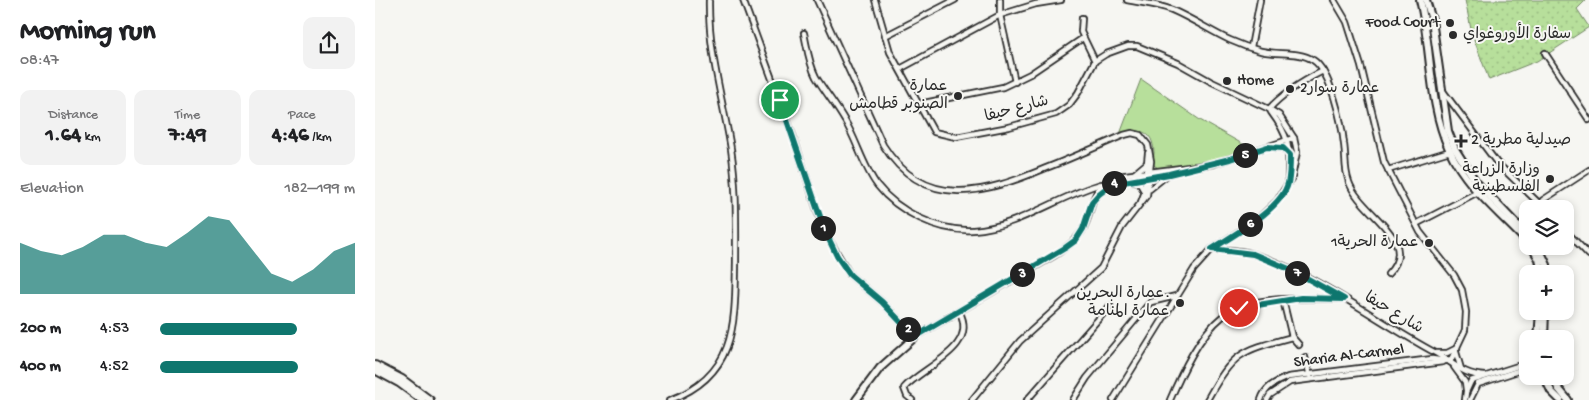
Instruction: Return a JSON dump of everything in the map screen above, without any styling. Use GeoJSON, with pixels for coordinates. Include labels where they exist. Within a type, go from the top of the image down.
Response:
{"type":"FeatureCollection","features":[{"type":"Feature","properties":{"kind":"main road"},"geometry":{"type":"LineString","coordinates":[[1420,0],[1439,114],[1450,151],[1478,192],[1519,227]]}},
{"type":"Feature","properties":{"kind":"main road"},"geometry":{"type":"LineString","coordinates":[[1426,0],[1432,20],[1447,131],[1455,149],[1475,182],[1519,227]]}},
{"type":"Feature","properties":{"kind":"main road"},"geometry":{"type":"LineString","coordinates":[[856,400],[880,368],[915,337]]}},
{"type":"Feature","properties":{"kind":"main road"},"geometry":{"type":"LineString","coordinates":[[375,365],[402,379],[429,400]]}},
{"type":"Feature","properties":{"kind":"main road"},"geometry":{"type":"LineString","coordinates":[[375,370],[399,383],[422,400]]}},
{"type":"Feature","properties":{"kind":"main road"},"geometry":{"type":"LineString","coordinates":[[1548,385],[1551,391],[1560,400]]}},
{"type":"Feature","properties":{"kind":"main road"},"geometry":{"type":"LineString","coordinates":[[1556,385],[1568,400]]}},
{"type":"Feature","properties":{"kind":"street"},"geometry":{"type":"LineString","coordinates":[[670,400],[688,392],[705,380],[718,365],[733,328],[736,309],[737,211],[734,172],[713,59],[709,0]]}},
{"type":"Feature","properties":{"kind":"street"},"geometry":{"type":"LineString","coordinates":[[743,0],[794,139],[825,231],[850,275],[882,302],[915,337],[1076,240],[1083,229],[1095,192],[1103,184]]}},
{"type":"Feature","properties":{"kind":"street"},"geometry":{"type":"LineString","coordinates":[[817,0],[883,145],[900,168],[920,181],[950,192],[991,189],[1132,133],[1140,135],[1146,140],[1149,149],[1149,190]]}},
{"type":"Feature","properties":{"kind":"street","name":"شارع حيفا"},"geometry":{"type":"LineString","coordinates":[[875,0],[890,52],[934,132],[940,135],[956,137],[1009,127],[1056,114],[1069,105],[1078,93],[1095,61]]}},
{"type":"Feature","properties":{"kind":"street"},"geometry":{"type":"LineString","coordinates":[[885,36],[955,0]]}},
{"type":"Feature","properties":{"kind":"street"},"geometry":{"type":"LineString","coordinates":[[1000,0],[1000,15],[1015,82]]}},
{"type":"Feature","properties":{"kind":"street"},"geometry":{"type":"LineString","coordinates":[[900,69],[1000,15],[1036,4],[1061,0]]}},
{"type":"Feature","properties":{"kind":"street"},"geometry":{"type":"LineString","coordinates":[[1127,0],[1170,9],[1226,40],[1312,59],[1320,65],[1335,100],[1349,184],[1364,206],[1394,237],[1400,250],[1397,265],[1388,274]]}},
{"type":"Feature","properties":{"kind":"street"},"geometry":{"type":"LineString","coordinates":[[1251,47],[1259,0]]}},
{"type":"Feature","properties":{"kind":"street"},"geometry":{"type":"LineString","coordinates":[[1334,0],[1347,22],[1361,66],[1376,135],[1388,170],[1416,224],[1454,275],[1462,290],[1466,312],[1465,330],[1450,362]]}},
{"type":"Feature","properties":{"kind":"street"},"geometry":{"type":"LineString","coordinates":[[1081,18],[1083,38],[1095,61],[1106,54],[1137,46],[1279,115],[1295,138],[1297,152],[1295,165],[1288,183],[1277,201],[1258,219],[1212,249],[1193,269],[1155,335],[1113,400]]}},
{"type":"Feature","properties":{"kind":"street"},"geometry":{"type":"LineString","coordinates":[[804,33],[816,77],[846,122],[877,184],[889,198],[908,212],[929,222],[953,229],[973,230],[997,226],[1080,190],[1103,184],[1117,176],[1169,174],[1230,159],[1295,138]]}},
{"type":"Feature","properties":{"kind":"street"},"geometry":{"type":"LineString","coordinates":[[919,104],[1003,87],[1015,82],[1083,38]]}},
{"type":"Feature","properties":{"kind":"street"},"geometry":{"type":"LineString","coordinates":[[1545,53],[1589,120]]}},
{"type":"Feature","properties":{"kind":"street"},"geometry":{"type":"LineString","coordinates":[[1269,109],[1280,97],[1323,71]]}},
{"type":"Feature","properties":{"kind":"street"},"geometry":{"type":"LineString","coordinates":[[1441,89],[1497,163],[1533,200]]}},
{"type":"Feature","properties":{"kind":"street"},"geometry":{"type":"LineString","coordinates":[[1269,109],[1282,126],[1287,141],[1290,155],[1288,183]]}},
{"type":"Feature","properties":{"kind":"street"},"geometry":{"type":"LineString","coordinates":[[1267,147],[1280,139],[1282,136],[1282,126]]}},
{"type":"Feature","properties":{"kind":"street"},"geometry":{"type":"LineString","coordinates":[[1267,147],[1283,148],[1290,155]]}},
{"type":"Feature","properties":{"kind":"street"},"geometry":{"type":"LineString","coordinates":[[1388,170],[1450,151]]}},
{"type":"Feature","properties":{"kind":"street"},"geometry":{"type":"LineString","coordinates":[[1149,161],[1157,170],[1163,171]]}},
{"type":"Feature","properties":{"kind":"street"},"geometry":{"type":"LineString","coordinates":[[1134,174],[1149,161]]}},
{"type":"Feature","properties":{"kind":"street"},"geometry":{"type":"LineString","coordinates":[[1092,202],[1105,188],[1121,180],[1163,171],[1185,169]]}},
{"type":"Feature","properties":{"kind":"street"},"geometry":{"type":"LineString","coordinates":[[1547,200],[1589,170]]}},
{"type":"Feature","properties":{"kind":"street"},"geometry":{"type":"LineString","coordinates":[[972,400],[1020,341],[1095,275],[1101,268],[1121,227],[1149,190],[1169,174]]}},
{"type":"Feature","properties":{"kind":"street"},"geometry":{"type":"LineString","coordinates":[[1136,209],[1144,194],[1149,175]]}},
{"type":"Feature","properties":{"kind":"street"},"geometry":{"type":"LineString","coordinates":[[1130,179],[1140,184],[1144,194]]}},
{"type":"Feature","properties":{"kind":"street"},"geometry":{"type":"LineString","coordinates":[[1416,224],[1478,192]]}},
{"type":"Feature","properties":{"kind":"street"},"geometry":{"type":"LineString","coordinates":[[1574,239],[1589,255]]}},
{"type":"Feature","properties":{"kind":"street","name":"شارع حيفا"},"geometry":{"type":"LineString","coordinates":[[1212,249],[1253,254],[1294,271],[1344,299],[1401,335],[1431,350],[1469,375],[1485,376]]}},
{"type":"Feature","properties":{"kind":"street"},"geometry":{"type":"LineString","coordinates":[[1073,400],[1087,378],[1147,306],[1151,302],[1176,296]]}},
{"type":"Feature","properties":{"kind":"street"},"geometry":{"type":"LineString","coordinates":[[1171,400],[1180,376],[1199,345],[1223,316],[1250,305],[1283,300],[1344,299]]}},
{"type":"Feature","properties":{"kind":"street"},"geometry":{"type":"LineString","coordinates":[[1283,300],[1292,337],[1299,345]]}},
{"type":"Feature","properties":{"kind":"street"},"geometry":{"type":"LineString","coordinates":[[1027,400],[1109,306]]}},
{"type":"Feature","properties":{"kind":"street"},"geometry":{"type":"LineString","coordinates":[[913,400],[907,396],[905,388],[952,350],[961,336],[965,328],[959,311]]}},
{"type":"Feature","properties":{"kind":"street"},"geometry":{"type":"LineString","coordinates":[[1207,400],[1238,356],[1257,346],[1292,337]]}},
{"type":"Feature","properties":{"kind":"street"},"geometry":{"type":"LineString","coordinates":[[1431,350],[1434,355],[1431,359]]}},
{"type":"Feature","properties":{"kind":"street"},"geometry":{"type":"LineString","coordinates":[[1436,353],[1447,353],[1456,350]]}},
{"type":"Feature","properties":{"kind":"street"},"geometry":{"type":"LineString","coordinates":[[1456,350],[1462,370]]}},
{"type":"Feature","properties":{"kind":"street"},"geometry":{"type":"LineString","coordinates":[[1305,357],[1311,377]]}},
{"type":"Feature","properties":{"kind":"street","name":"Sharia Al-Carmel"},"geometry":{"type":"LineString","coordinates":[[1261,400],[1263,393],[1274,382],[1288,377],[1311,377],[1431,359],[1450,362]]}},
{"type":"Feature","properties":{"kind":"street"},"geometry":{"type":"LineString","coordinates":[[1267,400],[1279,387],[1311,377],[1450,362]]}},
{"type":"Feature","properties":{"kind":"street"},"geometry":{"type":"LineString","coordinates":[[1450,362],[1467,383],[1465,400]]}},
{"type":"Feature","properties":{"kind":"street"},"geometry":{"type":"LineString","coordinates":[[1467,383],[1519,365]]}},
{"type":"Feature","properties":{"kind":"street"},"geometry":{"type":"LineString","coordinates":[[1467,383],[1478,384],[1519,371]]}},
{"type":"Feature","properties":{"kind":"street"},"geometry":{"type":"LineString","coordinates":[[1470,400],[1478,384]]}},
{"type":"Feature","properties":{"kind":"green space"},"geometry":{"type":"Polygon","coordinates":[[[1465,0],[1586,0],[1577,9],[1589,27],[1537,61],[1489,80],[1472,34],[1465,0]]]}},
{"type":"Feature","properties":{"kind":"green space"},"geometry":{"type":"Polygon","coordinates":[[[1141,79],[1200,120],[1255,151],[1223,161],[1163,171],[1152,164],[1153,145],[1148,135],[1138,131],[1120,134],[1141,79]]]}},
{"type":"Feature","properties":{"kind":"place","name":"Food Court"},"geometry":{"type":"Point","coordinates":[1450,23]}},
{"type":"Feature","properties":{"kind":"place","name":"سفارة الأوروغواي"},"geometry":{"type":"Point","coordinates":[1453,35]}},
{"type":"Feature","properties":{"kind":"place","name":"Home"},"geometry":{"type":"Point","coordinates":[1227,81]}},
{"type":"Feature","properties":{"kind":"place","name":"عمارة سوار2"},"geometry":{"type":"Point","coordinates":[1290,89]}},
{"type":"Feature","properties":{"kind":"place","name":"عمارة الصنوبر قطامش"},"geometry":{"type":"Point","coordinates":[958,96]}},
{"type":"Feature","properties":{"kind":"place","name":"صيدلية مطرية 2"},"geometry":{"type":"Point","coordinates":[1461,141]}},
{"type":"Feature","properties":{"kind":"place","name":"وزارة الزراعة الفلسطينية"},"geometry":{"type":"Point","coordinates":[1550,179]}},
{"type":"Feature","properties":{"kind":"place","name":"عمارة الحرية1"},"geometry":{"type":"Point","coordinates":[1429,243]}},
{"type":"Feature","properties":{"kind":"place","name":"عمارة البحرين. عمارة المنامة"},"geometry":{"type":"Point","coordinates":[1180,303]}},
{"type":"Feature","properties":{"kind":"route"},"geometry":{"type":"LineString","coordinates":[[780,100],[825,231],[837,256],[850,275],[882,302],[915,337],[1055,255],[1076,240],[1083,229],[1092,202],[1105,188],[1112,184],[1121,180],[1169,174],[1213,164],[1267,147],[1283,148],[1290,155],[1288,183],[1277,201],[1258,219],[1212,249],[1253,254],[1294,271],[1344,299],[1301,298],[1239,308]]}}]}
